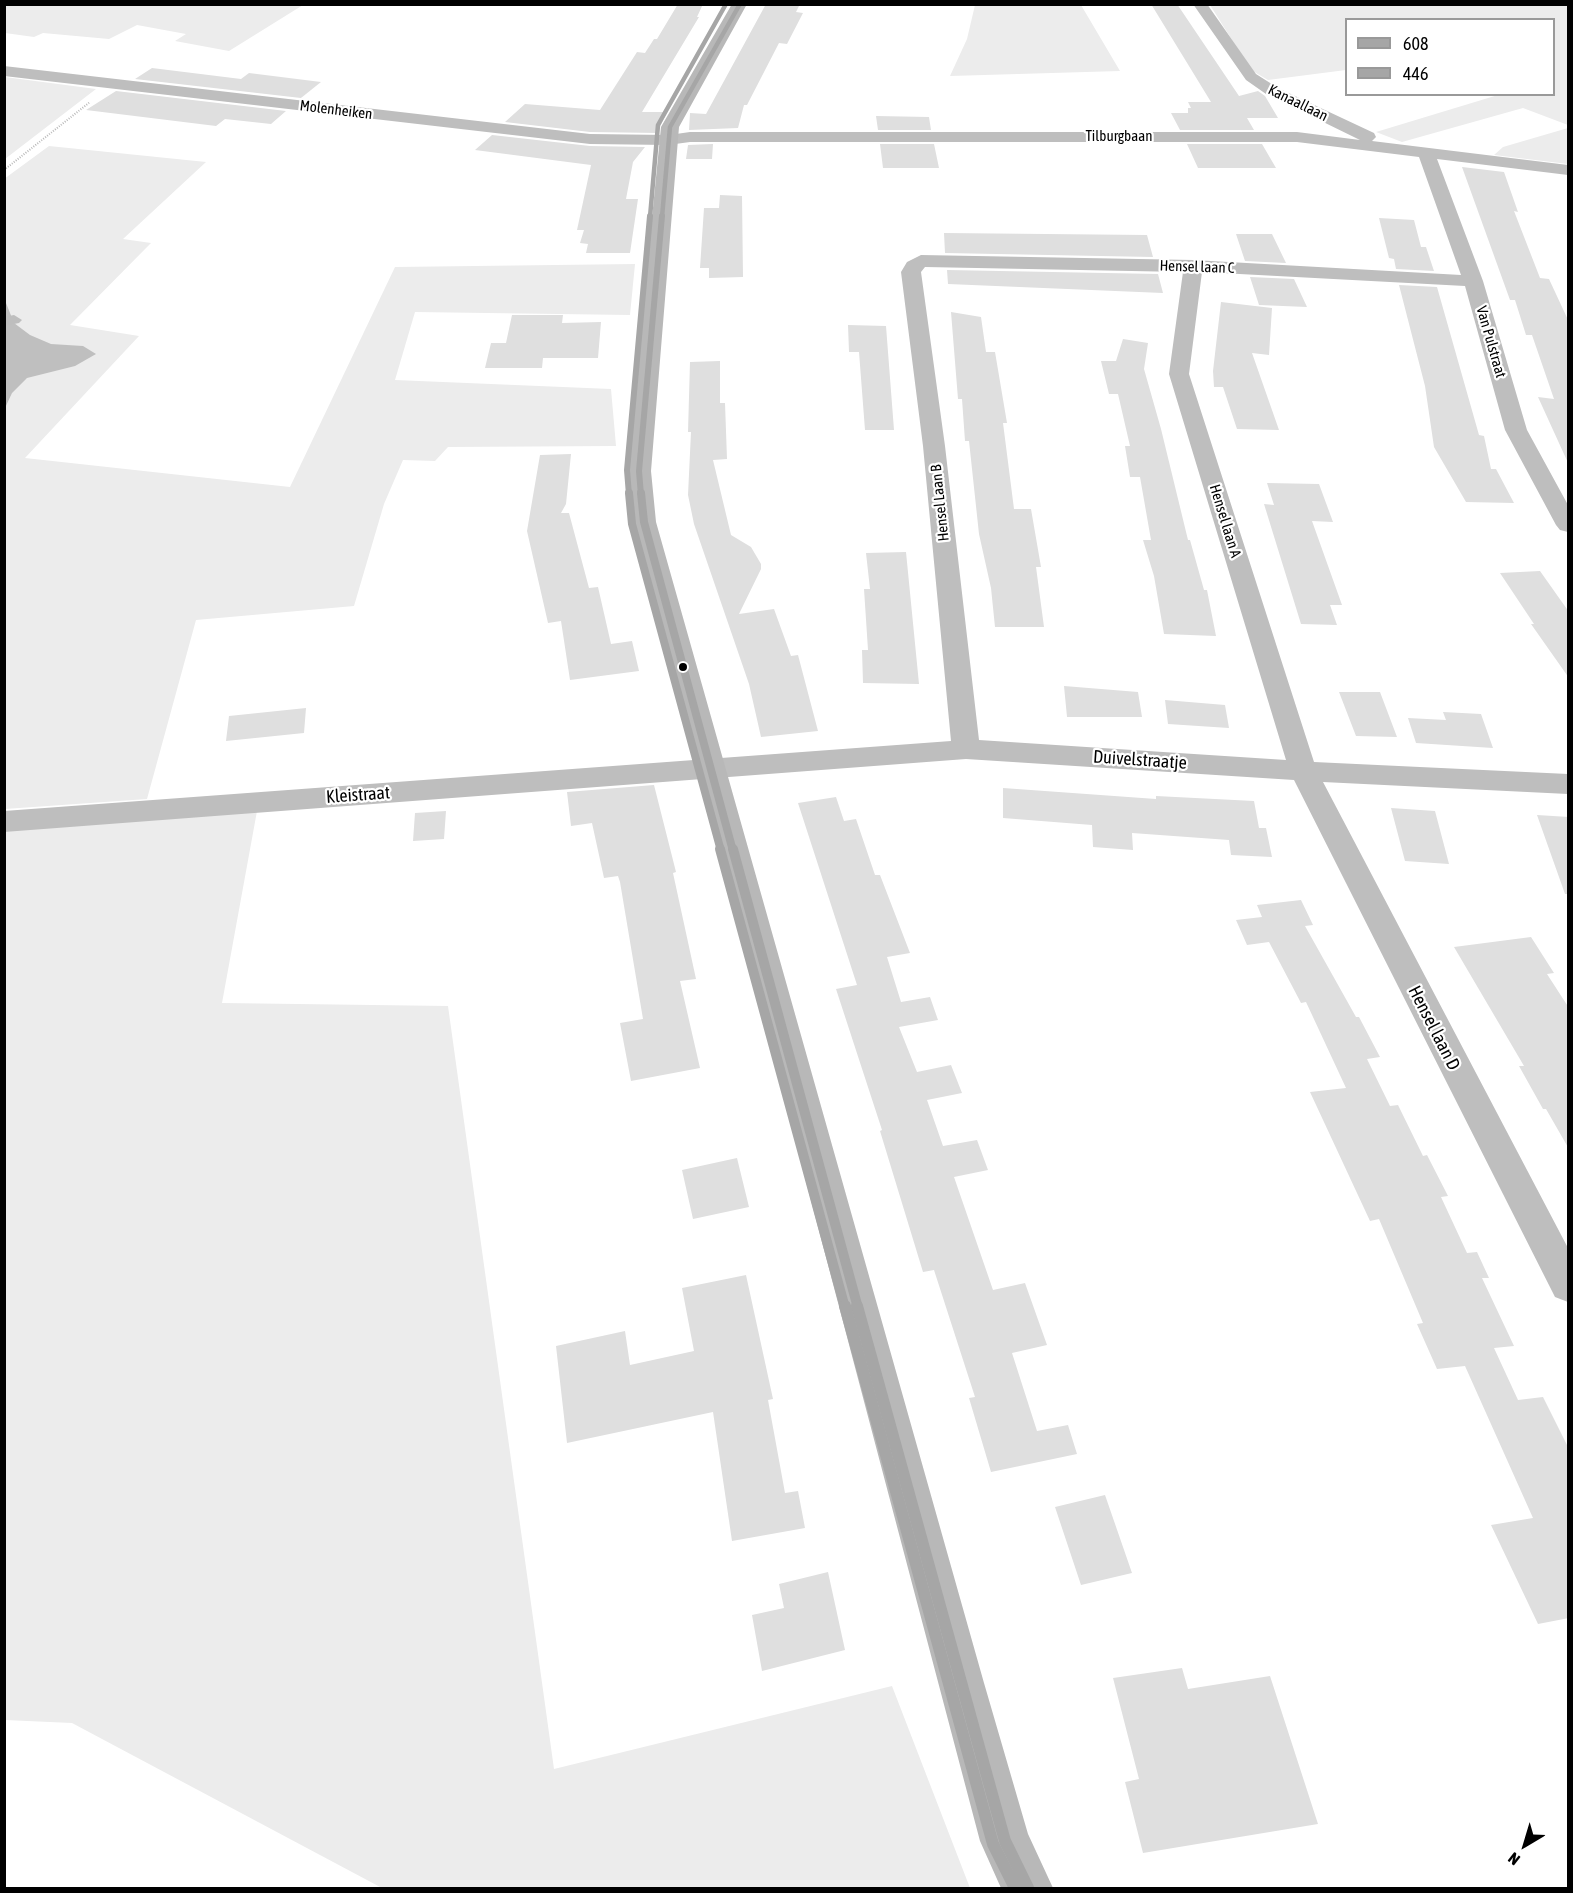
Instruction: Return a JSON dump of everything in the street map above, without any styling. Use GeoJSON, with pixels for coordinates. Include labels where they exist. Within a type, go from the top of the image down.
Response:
{"type":"FeatureCollection","features":[{"type":"Feature","properties":{"kind":"main road"},"geometry":{"type":"LineString","coordinates":[[740,4],[670,127],[639,471],[644,522],[969,1717],[1005,1841],[1028,1888]]}},
{"type":"Feature","properties":{"kind":"street","name":"Kanaallaan"},"geometry":{"type":"LineString","coordinates":[[1200,4],[1244,68],[1257,81],[1272,91],[1393,149]]}},
{"type":"Feature","properties":{"kind":"street","name":"Molenheiken"},"geometry":{"type":"LineString","coordinates":[[4,70],[590,139],[669,140]]}},
{"type":"Feature","properties":{"kind":"street","name":"Tilburgbaan"},"geometry":{"type":"LineString","coordinates":[[669,140],[702,137],[1297,137],[1569,170]]}},
{"type":"Feature","properties":{"kind":"street","name":"Van Pulstraat"},"geometry":{"type":"LineString","coordinates":[[1426,153],[1473,280],[1516,430],[1569,525]]}},
{"type":"Feature","properties":{"kind":"street","name":"Hensel laan C"},"geometry":{"type":"LineString","coordinates":[[921,261],[1192,266],[1473,280]]}},
{"type":"Feature","properties":{"kind":"street","name":"Hensel Laan B"},"geometry":{"type":"LineString","coordinates":[[921,261],[911,272],[934,446],[966,749]]}},
{"type":"Feature","properties":{"kind":"street","name":"Hensel laan A"},"geometry":{"type":"LineString","coordinates":[[1192,266],[1179,374],[1303,771]]}},
{"type":"Feature","properties":{"kind":"street","name":"Duivelstraatje"},"geometry":{"type":"LineString","coordinates":[[711,767],[966,749],[1303,771],[1569,784]]}},
{"type":"Feature","properties":{"kind":"street","name":"Kleistraat"},"geometry":{"type":"LineString","coordinates":[[4,822],[711,767]]}},
{"type":"Feature","properties":{"kind":"street","name":"Hensel laan D"},"geometry":{"type":"LineString","coordinates":[[1303,771],[1569,1285]]}},
{"type":"Feature","properties":{"kind":"path"},"geometry":{"type":"LineString","coordinates":[[4,170],[114,83]]}},
{"type":"Feature","properties":{"kind":"shaded area"},"geometry":{"type":"Polygon","coordinates":[[[4,5],[303,5],[229,51],[175,41],[186,34],[137,25],[109,39],[43,33],[34,37],[5,33],[4,5]]]}},
{"type":"Feature","properties":{"kind":"shaded area"},"geometry":{"type":"Polygon","coordinates":[[[975,5],[1081,5],[1120,71],[950,76],[967,39],[975,5]]]}},
{"type":"Feature","properties":{"kind":"shaded area"},"geometry":{"type":"Polygon","coordinates":[[[1210,5],[1568,5],[1568,125],[1523,108],[1402,142],[1376,132],[1495,96],[1555,96],[1555,18],[1345,18],[1345,70],[1268,80],[1251,70],[1210,5]]]}},
{"type":"Feature","properties":{"kind":"shaded area"},"geometry":{"type":"Polygon","coordinates":[[[5,77],[96,89],[5,159],[5,77]]]}},
{"type":"Feature","properties":{"kind":"shaded area"},"geometry":{"type":"Polygon","coordinates":[[[1568,128],[1568,164],[1494,155],[1503,147],[1568,128]]]}},
{"type":"Feature","properties":{"kind":"shaded area"},"geometry":{"type":"Polygon","coordinates":[[[49,146],[206,162],[123,239],[151,243],[70,325],[139,336],[25,458],[290,487],[395,267],[635,264],[630,315],[415,312],[395,380],[611,389],[616,446],[448,447],[435,461],[403,460],[384,504],[354,606],[196,620],[147,799],[5,809],[4,179],[49,146]]]}},
{"type":"Feature","properties":{"kind":"shaded area"},"geometry":{"type":"Polygon","coordinates":[[[4,298],[14,323],[30,335],[51,344],[83,346],[96,354],[75,366],[27,378],[12,393],[5,408],[4,298]]]}},
{"type":"Feature","properties":{"kind":"shaded area"},"geometry":{"type":"Polygon","coordinates":[[[257,811],[222,1003],[448,1006],[554,1769],[892,1686],[970,1888],[382,1888],[72,1723],[5,1720],[5,830],[257,811]]]}},
{"type":"Feature","properties":{"kind":"building"},"geometry":{"type":"Polygon","coordinates":[[[678,4],[703,4],[697,17],[699,17],[642,112],[667,112],[657,133],[590,132],[505,122],[525,104],[600,110],[637,52],[645,53],[654,39],[657,39],[678,4]]]}},
{"type":"Feature","properties":{"kind":"building"},"geometry":{"type":"Polygon","coordinates":[[[766,4],[800,4],[796,12],[803,13],[787,44],[779,43],[747,105],[744,105],[738,128],[689,130],[690,113],[706,114],[766,4]]]}},
{"type":"Feature","properties":{"kind":"building"},"geometry":{"type":"Polygon","coordinates":[[[1151,4],[1177,4],[1239,96],[1258,91],[1265,96],[1278,118],[1247,118],[1254,130],[1180,130],[1171,113],[1188,113],[1188,108],[1191,108],[1188,102],[1211,102],[1151,4]]]}},
{"type":"Feature","properties":{"kind":"building"},"geometry":{"type":"Polygon","coordinates":[[[152,68],[241,79],[249,73],[321,82],[301,98],[135,79],[152,68]]]}},
{"type":"Feature","properties":{"kind":"building"},"geometry":{"type":"Polygon","coordinates":[[[116,91],[286,111],[271,124],[225,119],[216,126],[86,110],[116,91]]]}},
{"type":"Feature","properties":{"kind":"building"},"geometry":{"type":"Polygon","coordinates":[[[876,116],[929,117],[931,130],[878,130],[876,116]]]}},
{"type":"Feature","properties":{"kind":"building"},"geometry":{"type":"Polygon","coordinates":[[[492,135],[590,146],[645,147],[633,162],[626,199],[638,199],[630,253],[586,253],[588,244],[580,243],[584,230],[577,230],[591,165],[475,150],[492,135]]]}},
{"type":"Feature","properties":{"kind":"building"},"geometry":{"type":"Polygon","coordinates":[[[713,144],[712,159],[686,159],[688,145],[713,144]]]}},
{"type":"Feature","properties":{"kind":"building"},"geometry":{"type":"Polygon","coordinates":[[[880,144],[934,144],[939,168],[883,168],[880,144]]]}},
{"type":"Feature","properties":{"kind":"building"},"geometry":{"type":"Polygon","coordinates":[[[1187,144],[1262,144],[1276,168],[1198,168],[1187,144]]]}},
{"type":"Feature","properties":{"kind":"building"},"geometry":{"type":"Polygon","coordinates":[[[1462,167],[1504,172],[1518,212],[1514,211],[1540,278],[1549,279],[1569,322],[1569,465],[1538,397],[1554,399],[1532,335],[1526,335],[1515,300],[1510,300],[1462,167]]]}},
{"type":"Feature","properties":{"kind":"building"},"geometry":{"type":"Polygon","coordinates":[[[720,195],[742,196],[743,277],[709,278],[709,268],[700,268],[704,208],[719,208],[720,195]]]}},
{"type":"Feature","properties":{"kind":"building"},"geometry":{"type":"Polygon","coordinates":[[[1379,218],[1414,220],[1421,247],[1426,247],[1434,271],[1396,269],[1394,259],[1389,258],[1379,218]]]}},
{"type":"Feature","properties":{"kind":"building"},"geometry":{"type":"Polygon","coordinates":[[[944,233],[1147,235],[1153,257],[945,253],[944,233]]]}},
{"type":"Feature","properties":{"kind":"building"},"geometry":{"type":"Polygon","coordinates":[[[1236,234],[1272,234],[1286,263],[1245,261],[1236,234]]]}},
{"type":"Feature","properties":{"kind":"building"},"geometry":{"type":"Polygon","coordinates":[[[947,270],[1158,274],[1163,293],[948,284],[947,270]]]}},
{"type":"Feature","properties":{"kind":"building"},"geometry":{"type":"Polygon","coordinates":[[[1250,277],[1294,279],[1307,307],[1259,305],[1250,277]]]}},
{"type":"Feature","properties":{"kind":"building"},"geometry":{"type":"Polygon","coordinates":[[[1399,285],[1437,287],[1479,435],[1484,436],[1491,469],[1496,469],[1514,503],[1466,502],[1434,447],[1425,386],[1399,285]]]}},
{"type":"Feature","properties":{"kind":"building"},"geometry":{"type":"Polygon","coordinates":[[[1221,302],[1272,308],[1269,355],[1252,353],[1279,430],[1237,429],[1223,387],[1214,387],[1213,371],[1221,302]]]}},
{"type":"Feature","properties":{"kind":"building"},"geometry":{"type":"Polygon","coordinates":[[[951,312],[981,317],[986,352],[995,352],[1007,423],[1003,423],[1014,509],[1031,509],[1041,567],[1036,567],[1044,627],[995,627],[991,588],[979,534],[969,441],[965,441],[962,399],[958,399],[951,312]]]}},
{"type":"Feature","properties":{"kind":"building"},"geometry":{"type":"Polygon","coordinates":[[[512,315],[563,315],[562,323],[601,322],[598,358],[543,358],[542,368],[485,368],[491,343],[506,343],[512,315]]]}},
{"type":"Feature","properties":{"kind":"building"},"geometry":{"type":"Polygon","coordinates":[[[848,325],[886,326],[894,430],[865,430],[859,352],[849,352],[848,325]]]}},
{"type":"Feature","properties":{"kind":"building"},"geometry":{"type":"Polygon","coordinates":[[[1123,339],[1148,343],[1144,369],[1188,540],[1190,540],[1204,590],[1207,590],[1216,636],[1164,634],[1154,576],[1143,540],[1151,540],[1140,477],[1130,477],[1125,446],[1130,446],[1118,394],[1109,394],[1101,361],[1116,361],[1123,339]]]}},
{"type":"Feature","properties":{"kind":"building"},"geometry":{"type":"Polygon","coordinates":[[[720,361],[720,403],[725,403],[727,459],[713,460],[731,535],[751,547],[761,564],[761,569],[739,614],[774,609],[791,656],[798,655],[818,731],[761,737],[749,684],[694,524],[688,495],[691,432],[688,432],[690,362],[720,361]]]}},
{"type":"Feature","properties":{"kind":"building"},"geometry":{"type":"Polygon","coordinates":[[[571,454],[566,504],[561,513],[569,513],[589,588],[598,587],[611,644],[632,641],[639,671],[570,680],[561,621],[548,623],[527,531],[540,455],[571,454]]]}},
{"type":"Feature","properties":{"kind":"building"},"geometry":{"type":"Polygon","coordinates":[[[1267,483],[1319,484],[1333,522],[1312,521],[1342,605],[1330,605],[1337,625],[1301,624],[1264,504],[1274,505],[1267,483]]]}},
{"type":"Feature","properties":{"kind":"building"},"geometry":{"type":"Polygon","coordinates":[[[906,552],[919,684],[863,683],[862,650],[868,650],[864,589],[870,589],[866,553],[906,552]]]}},
{"type":"Feature","properties":{"kind":"building"},"geometry":{"type":"Polygon","coordinates":[[[1540,571],[1569,612],[1569,678],[1531,624],[1534,624],[1500,573],[1540,571]]]}},
{"type":"Feature","properties":{"kind":"building"},"geometry":{"type":"Polygon","coordinates":[[[1064,686],[1138,692],[1142,717],[1067,717],[1064,686]]]}},
{"type":"Feature","properties":{"kind":"building"},"geometry":{"type":"Polygon","coordinates":[[[1339,692],[1380,692],[1397,737],[1356,736],[1339,692]]]}},
{"type":"Feature","properties":{"kind":"building"},"geometry":{"type":"Polygon","coordinates":[[[1165,700],[1225,705],[1229,728],[1168,724],[1165,700]]]}},
{"type":"Feature","properties":{"kind":"building"},"geometry":{"type":"Polygon","coordinates":[[[306,708],[304,733],[226,741],[229,716],[306,708]]]}},
{"type":"Feature","properties":{"kind":"building"},"geometry":{"type":"Polygon","coordinates":[[[1443,712],[1481,714],[1493,748],[1416,743],[1408,718],[1446,720],[1443,712]]]}},
{"type":"Feature","properties":{"kind":"building"},"geometry":{"type":"Polygon","coordinates":[[[654,785],[676,872],[673,873],[696,979],[680,981],[700,1068],[631,1081],[620,1023],[643,1019],[620,882],[618,876],[604,878],[592,823],[571,826],[567,792],[654,785]]]}},
{"type":"Feature","properties":{"kind":"building"},"geometry":{"type":"Polygon","coordinates":[[[1003,788],[1156,799],[1156,796],[1254,801],[1259,828],[1266,828],[1272,857],[1231,855],[1229,840],[1132,833],[1133,850],[1093,847],[1092,825],[1003,818],[1003,788]]]}},
{"type":"Feature","properties":{"kind":"building"},"geometry":{"type":"Polygon","coordinates":[[[836,797],[844,821],[856,819],[875,875],[880,875],[910,953],[887,957],[901,1002],[930,997],[938,1020],[899,1027],[917,1072],[951,1065],[962,1093],[927,1100],[943,1146],[977,1140],[988,1170],[954,1177],[993,1290],[1025,1283],[1047,1345],[1012,1353],[1037,1431],[1068,1425],[1077,1454],[991,1472],[969,1398],[975,1397],[934,1270],[923,1272],[880,1131],[882,1130],[836,989],[857,985],[798,803],[836,797]]]}},
{"type":"Feature","properties":{"kind":"building"},"geometry":{"type":"Polygon","coordinates":[[[1391,808],[1435,811],[1449,864],[1405,861],[1391,808]]]}},
{"type":"Feature","properties":{"kind":"building"},"geometry":{"type":"Polygon","coordinates":[[[446,811],[444,839],[413,841],[415,813],[446,811]]]}},
{"type":"Feature","properties":{"kind":"building"},"geometry":{"type":"Polygon","coordinates":[[[1537,815],[1569,817],[1569,894],[1565,894],[1537,815]]]}},
{"type":"Feature","properties":{"kind":"building"},"geometry":{"type":"Polygon","coordinates":[[[1301,900],[1313,925],[1305,926],[1380,1057],[1367,1059],[1390,1106],[1398,1105],[1423,1156],[1427,1155],[1448,1196],[1441,1197],[1467,1253],[1477,1252],[1489,1278],[1482,1278],[1514,1346],[1494,1348],[1518,1400],[1543,1397],[1569,1449],[1569,1618],[1538,1624],[1491,1525],[1533,1518],[1465,1366],[1437,1369],[1417,1324],[1423,1323],[1379,1219],[1370,1221],[1310,1092],[1346,1088],[1306,1002],[1301,1003],[1269,942],[1247,945],[1236,920],[1262,917],[1257,905],[1301,900]]]}},
{"type":"Feature","properties":{"kind":"building"},"geometry":{"type":"Polygon","coordinates":[[[1531,937],[1554,973],[1547,974],[1569,1008],[1569,1149],[1546,1109],[1543,1109],[1519,1066],[1524,1066],[1454,947],[1531,937]]]}},
{"type":"Feature","properties":{"kind":"building"},"geometry":{"type":"Polygon","coordinates":[[[737,1158],[749,1207],[693,1219],[682,1170],[737,1158]]]}},
{"type":"Feature","properties":{"kind":"building"},"geometry":{"type":"Polygon","coordinates":[[[746,1275],[773,1399],[768,1400],[785,1493],[798,1491],[805,1528],[732,1541],[713,1412],[567,1443],[556,1346],[625,1331],[630,1365],[694,1351],[682,1288],[746,1275]]]}},
{"type":"Feature","properties":{"kind":"building"},"geometry":{"type":"Polygon","coordinates":[[[1105,1495],[1132,1573],[1081,1585],[1055,1507],[1105,1495]]]}},
{"type":"Feature","properties":{"kind":"building"},"geometry":{"type":"Polygon","coordinates":[[[828,1572],[845,1650],[762,1671],[752,1615],[784,1608],[779,1584],[828,1572]]]}},
{"type":"Feature","properties":{"kind":"building"},"geometry":{"type":"Polygon","coordinates":[[[1182,1668],[1188,1689],[1270,1676],[1318,1824],[1143,1853],[1125,1782],[1139,1779],[1113,1678],[1182,1668]]]}},
{"type":"Feature","properties":{"kind":"transit line","name":"446"},"geometry":{"type":"LineString","coordinates":[[726,4],[658,125],[627,470],[632,524],[948,1686],[993,1844],[1015,1888]]}},
{"type":"Feature","properties":{"kind":"transit line","name":"608"},"geometry":{"type":"LineString","coordinates":[[740,4],[670,127],[639,471],[644,522],[960,1683],[1005,1841],[1028,1888]]}}]}
